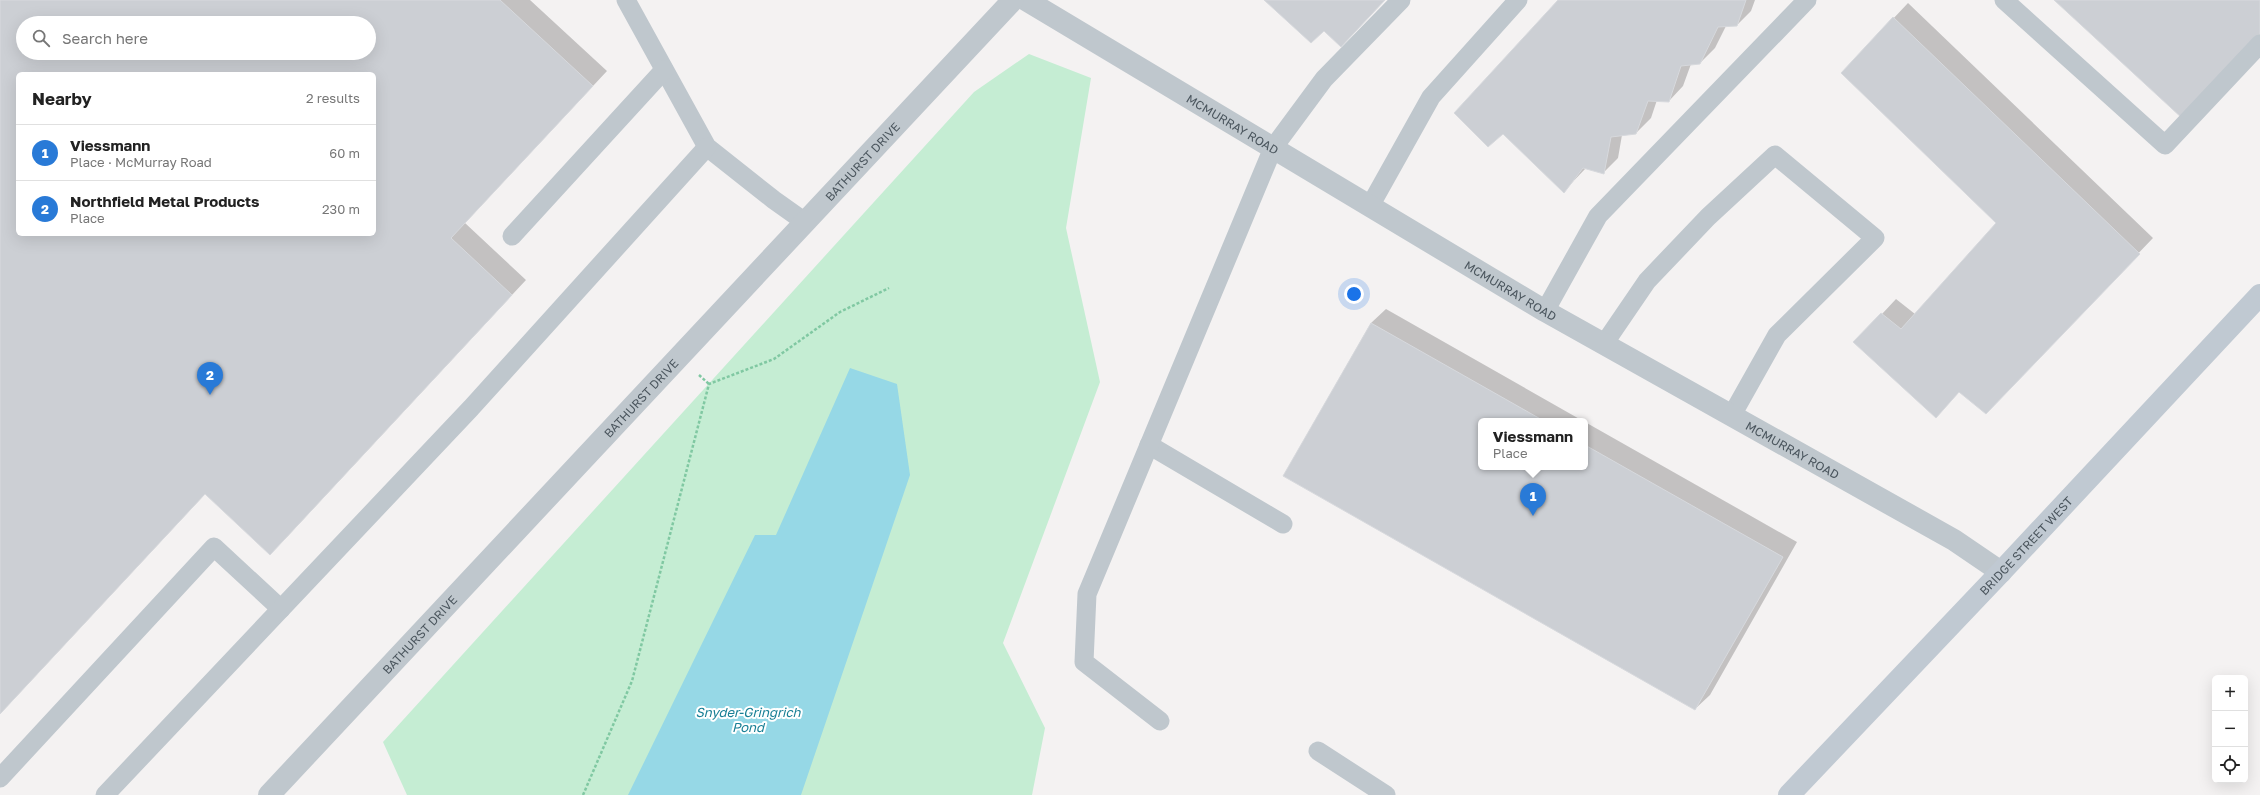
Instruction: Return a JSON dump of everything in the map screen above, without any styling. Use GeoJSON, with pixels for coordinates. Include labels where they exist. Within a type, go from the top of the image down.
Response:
{"type":"FeatureCollection","features":[{"type":"Feature","properties":{"kind":"street","name":"BATHURST DRIVE"},"geometry":{"type":"LineString","coordinates":[[269,795],[1013,0]]}},
{"type":"Feature","properties":{"kind":"street","name":"MCMURRAY ROAD"},"geometry":{"type":"LineString","coordinates":[[1026,0],[1545,311],[1954,540],[2001,572]]}},
{"type":"Feature","properties":{"kind":"street","name":"BRIDGE STREET WEST"},"geometry":{"type":"LineString","coordinates":[[1789,795],[2001,572],[2260,295]]}},
{"type":"Feature","properties":{"kind":"lane"},"geometry":{"type":"LineString","coordinates":[[626,0],[707,147],[774,200],[805,222]]}},
{"type":"Feature","properties":{"kind":"lane"},"geometry":{"type":"LineString","coordinates":[[1160,721],[1084,662],[1087,594],[1273,148],[1324,79],[1401,0]]}},
{"type":"Feature","properties":{"kind":"lane"},"geometry":{"type":"LineString","coordinates":[[1370,206],[1431,97],[1518,0]]}},
{"type":"Feature","properties":{"kind":"lane"},"geometry":{"type":"LineString","coordinates":[[1545,311],[1598,216],[1807,0]]}},
{"type":"Feature","properties":{"kind":"lane"},"geometry":{"type":"LineString","coordinates":[[2004,0],[2165,145],[2260,44]]}},
{"type":"Feature","properties":{"kind":"lane"},"geometry":{"type":"LineString","coordinates":[[512,236],[664,70]]}},
{"type":"Feature","properties":{"kind":"lane"},"geometry":{"type":"LineString","coordinates":[[105,795],[482,396],[707,147]]}},
{"type":"Feature","properties":{"kind":"lane"},"geometry":{"type":"LineString","coordinates":[[1604,344],[1647,281],[1708,217],[1775,155],[1875,238],[1777,335],[1732,415]]}},
{"type":"Feature","properties":{"kind":"lane"},"geometry":{"type":"LineString","coordinates":[[1149,446],[1283,524]]}},
{"type":"Feature","properties":{"kind":"lane"},"geometry":{"type":"LineString","coordinates":[[0,778],[214,547],[281,609]]}},
{"type":"Feature","properties":{"kind":"lane"},"geometry":{"type":"LineString","coordinates":[[1318,750],[1386,795]]}},
{"type":"Feature","properties":{"kind":"path"},"geometry":{"type":"LineString","coordinates":[[584,795],[632,681],[709,384],[774,359],[840,312],[889,288]]}},
{"type":"Feature","properties":{"kind":"green space"},"geometry":{"type":"Polygon","coordinates":[[[1029,54],[1091,78],[1066,228],[1100,382],[1003,643],[1045,728],[1032,795],[407,795],[383,742],[974,92],[1029,54]]]}},
{"type":"Feature","properties":{"kind":"water","name":"Snyder-Gringrich Pond"},"geometry":{"type":"Polygon","coordinates":[[[850,368],[897,384],[910,475],[801,795],[628,795],[755,535],[776,535],[850,368]]]}},
{"type":"Feature","properties":{"kind":"building"},"geometry":{"type":"Polygon","coordinates":[[[0,0],[500,0],[593,86],[451,238],[512,295],[270,555],[205,494],[0,714],[0,0]]]}},
{"type":"Feature","properties":{"kind":"building"},"geometry":{"type":"Polygon","coordinates":[[[1264,0],[1385,0],[1341,47],[1324,31],[1311,43],[1264,0]]]}},
{"type":"Feature","properties":{"kind":"building"},"geometry":{"type":"Polygon","coordinates":[[[1558,0],[1746,0],[1737,26],[1718,27],[1700,64],[1681,66],[1669,102],[1648,101],[1636,134],[1611,137],[1604,174],[1583,168],[1564,193],[1503,134],[1488,147],[1454,113],[1558,0]]]}},
{"type":"Feature","properties":{"kind":"building"},"geometry":{"type":"Polygon","coordinates":[[[2054,0],[2260,0],[2260,35],[2183,119],[2054,0]]]}},
{"type":"Feature","properties":{"kind":"building"},"geometry":{"type":"Polygon","coordinates":[[[1893,17],[2140,254],[1986,414],[1959,392],[1936,418],[1853,342],[1881,313],[1901,329],[1996,223],[1841,73],[1893,17]]]}},
{"type":"Feature","properties":{"kind":"building"},"geometry":{"type":"Polygon","coordinates":[[[1371,323],[1539,418],[1478,418],[1478,470],[1588,470],[1588,447],[1783,557],[1695,710],[1283,476],[1371,323]]]}},
{"type":"Feature","properties":{"kind":"place","name":"Northfield Metal Products"},"geometry":{"type":"Point","coordinates":[210,395]}},
{"type":"Feature","properties":{"kind":"place","name":"Viessmann"},"geometry":{"type":"Point","coordinates":[1533,516]}}]}
